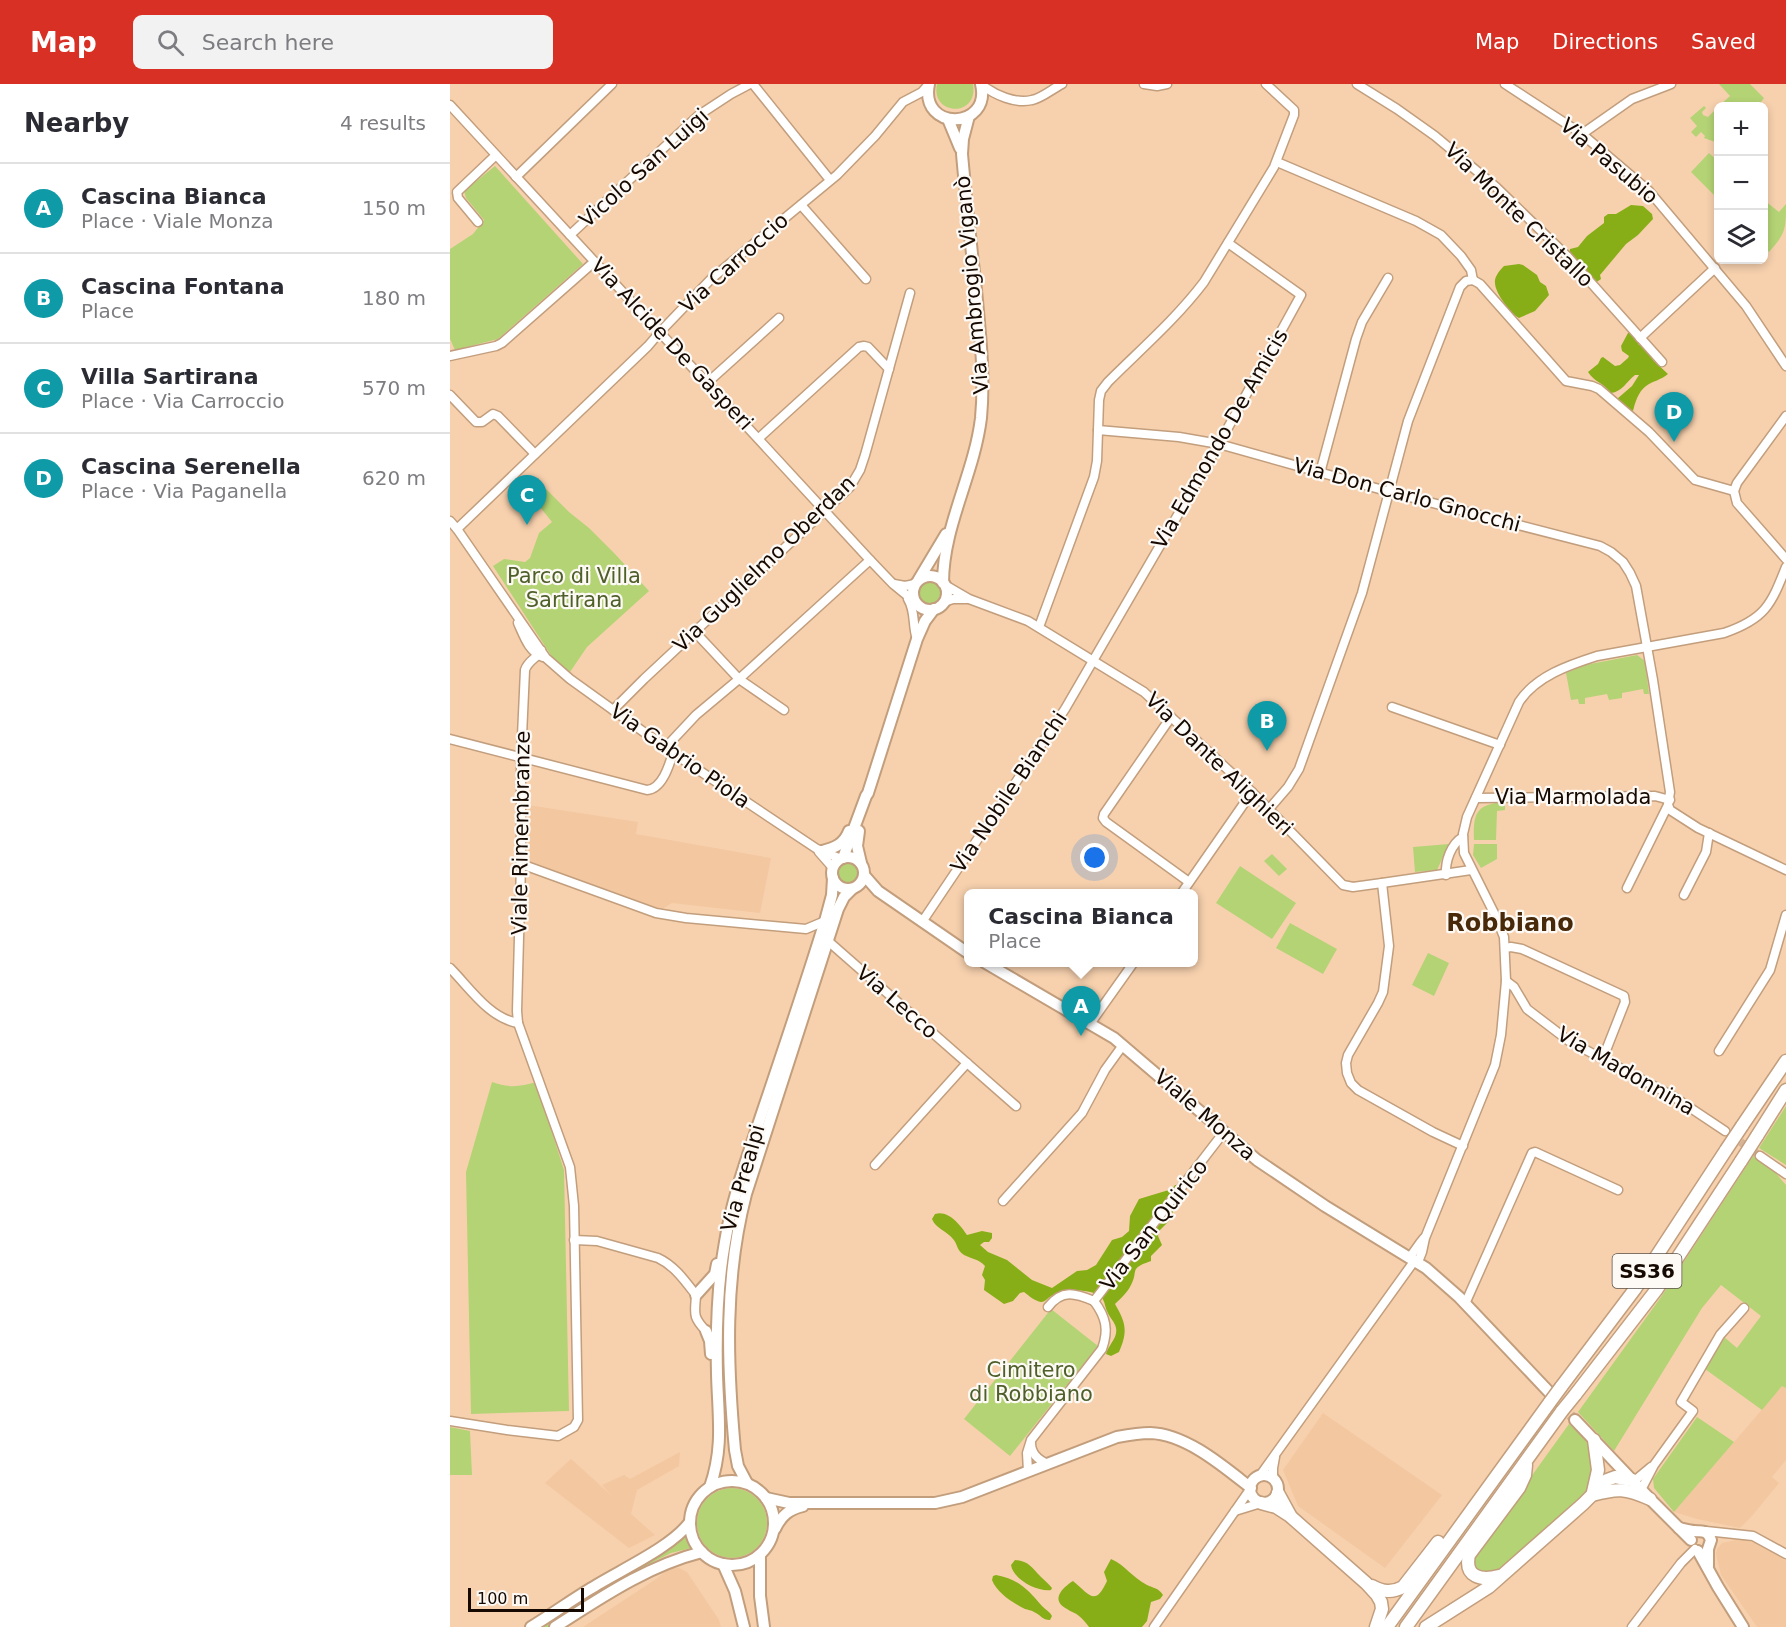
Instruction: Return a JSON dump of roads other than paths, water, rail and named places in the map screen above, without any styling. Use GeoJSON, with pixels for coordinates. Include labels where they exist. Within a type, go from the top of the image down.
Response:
{"type":"FeatureCollection","features":[{"type":"Feature","properties":{"kind":"highway","name":"SS36"},"geometry":{"type":"LineString","coordinates":[[1387,1627],[1554,1394],[1635,1289],[1786,1060]]}},
{"type":"Feature","properties":{"kind":"highway","name":"SS36"},"geometry":{"type":"LineString","coordinates":[[1406,1627],[1562,1412],[1657,1289],[1786,1090]]}},
{"type":"Feature","properties":{"kind":"highway"},"geometry":{"type":"LineString","coordinates":[[1592,1495],[1598,1470],[1594,1440]]}},
{"type":"Feature","properties":{"kind":"highway"},"geometry":{"type":"LineString","coordinates":[[1500,1576],[1485,1579],[1475,1576],[1468,1568],[1467,1562],[1469,1555],[1519,1488],[1525,1475],[1526,1461]]}},
{"type":"Feature","properties":{"kind":"highway"},"geometry":{"type":"LineString","coordinates":[[1426,1627],[1489,1587],[1607,1480],[1615,1477],[1633,1483]]}},
{"type":"Feature","properties":{"kind":"highway"},"geometry":{"type":"LineString","coordinates":[[1592,1495],[1633,1483]]}},
{"type":"Feature","properties":{"kind":"highway"},"geometry":{"type":"LineString","coordinates":[[1612,1490],[1631,1492],[1633,1483]]}},
{"type":"Feature","properties":{"kind":"highway"},"geometry":{"type":"LineString","coordinates":[[1278,1493],[1290,1516]]}},
{"type":"Feature","properties":{"kind":"highway"},"geometry":{"type":"LineString","coordinates":[[1261,1503],[1290,1516],[1366,1583],[1381,1602],[1382,1609],[1376,1627]]}},
{"type":"Feature","properties":{"kind":"highway"},"geometry":{"type":"LineString","coordinates":[[1366,1583],[1383,1591],[1403,1587],[1444,1534],[1462,1522]]}},
{"type":"Feature","properties":{"kind":"main road"},"geometry":{"type":"LineString","coordinates":[[929,84],[930,103]]}},
{"type":"Feature","properties":{"kind":"main road"},"geometry":{"type":"LineString","coordinates":[[948,119],[963,119],[978,109],[982,98],[982,85]]}},
{"type":"Feature","properties":{"kind":"main road","name":"Via Ambrogio Viganò"},"geometry":{"type":"LineString","coordinates":[[930,103],[940,116],[948,119],[962,154]]}},
{"type":"Feature","properties":{"kind":"main road","name":"Via Ambrogio Viganò"},"geometry":{"type":"LineString","coordinates":[[944,584],[945,557],[953,521],[978,436],[983,377],[962,154],[963,138],[969,116]]}},
{"type":"Feature","properties":{"kind":"main road","name":"Via Ambrogio Viganò"},"geometry":{"type":"LineString","coordinates":[[917,581],[953,521]]}},
{"type":"Feature","properties":{"kind":"main road"},"geometry":{"type":"LineString","coordinates":[[878,891],[840,887],[833,873],[842,858],[866,798],[917,639],[925,621],[934,609],[944,602],[946,594],[944,584],[935,576],[924,577],[917,581],[913,593],[921,618],[917,639]]}},
{"type":"Feature","properties":{"kind":"main road"},"geometry":{"type":"LineString","coordinates":[[918,604],[924,609],[934,609]]}},
{"type":"Feature","properties":{"kind":"main road"},"geometry":{"type":"LineString","coordinates":[[854,888],[862,882],[864,875],[857,837],[870,797],[866,798]]}},
{"type":"Feature","properties":{"kind":"main road"},"geometry":{"type":"LineString","coordinates":[[819,850],[837,846],[846,839],[858,807],[866,798]]}},
{"type":"Feature","properties":{"kind":"main road"},"geometry":{"type":"LineString","coordinates":[[842,858],[852,857],[861,863]]}},
{"type":"Feature","properties":{"kind":"main road","name":"Via Prealpi"},"geometry":{"type":"LineString","coordinates":[[747,1483],[738,1466],[735,1450],[729,1384],[729,1303],[737,1229],[824,940],[825,921],[832,895],[833,873]]}},
{"type":"Feature","properties":{"kind":"main road"},"geometry":{"type":"LineString","coordinates":[[864,875],[878,891],[964,950]]}},
{"type":"Feature","properties":{"kind":"main road","name":"Via Prealpi"},"geometry":{"type":"LineString","coordinates":[[710,1487],[720,1449],[717,1373],[720,1280],[731,1210],[742,1171],[824,940],[841,902],[854,888]]}},
{"type":"Feature","properties":{"kind":"main road","name":"Viale Monza"},"geometry":{"type":"LineString","coordinates":[[991,967],[1109,1035],[1257,1160],[1325,1206],[1417,1262],[1465,1304],[1554,1394]]}},
{"type":"Feature","properties":{"kind":"main road"},"geometry":{"type":"LineString","coordinates":[[696,1295],[715,1274],[724,1244]]}},
{"type":"Feature","properties":{"kind":"main road"},"geometry":{"type":"LineString","coordinates":[[706,1331],[717,1373]]}},
{"type":"Feature","properties":{"kind":"main road"},"geometry":{"type":"LineString","coordinates":[[1575,1420],[1678,1528],[1699,1542],[1708,1568],[1743,1627]]}},
{"type":"Feature","properties":{"kind":"main road"},"geometry":{"type":"LineString","coordinates":[[766,1498],[789,1503],[935,1503],[962,1497],[1117,1437],[1136,1433],[1166,1435],[1188,1443],[1236,1476],[1254,1482],[1266,1476],[1273,1478],[1278,1493],[1271,1501],[1261,1503],[1252,1496],[1254,1482]]}},
{"type":"Feature","properties":{"kind":"main road"},"geometry":{"type":"LineString","coordinates":[[773,1532],[773,1514],[766,1498],[747,1483],[728,1481],[710,1487],[700,1495],[694,1505],[690,1522],[693,1538],[702,1552],[714,1561],[736,1565],[749,1562],[760,1555],[770,1540],[778,1521],[786,1512],[814,1503]]}},
{"type":"Feature","properties":{"kind":"main road"},"geometry":{"type":"LineString","coordinates":[[531,1627],[664,1545],[683,1531],[690,1522]]}},
{"type":"Feature","properties":{"kind":"main road"},"geometry":{"type":"LineString","coordinates":[[555,1627],[617,1587],[656,1567],[702,1552]]}},
{"type":"Feature","properties":{"kind":"main road"},"geometry":{"type":"LineString","coordinates":[[760,1555],[760,1596],[764,1627]]}},
{"type":"Feature","properties":{"kind":"main road"},"geometry":{"type":"LineString","coordinates":[[723,1564],[735,1591],[744,1627]]}},
{"type":"Feature","properties":{"kind":"street"},"geometry":{"type":"LineString","coordinates":[[516,177],[612,84]]}},
{"type":"Feature","properties":{"kind":"street"},"geometry":{"type":"LineString","coordinates":[[751,84],[830,180]]}},
{"type":"Feature","properties":{"kind":"street","name":"Vicolo San Luigi"},"geometry":{"type":"LineString","coordinates":[[570,235],[699,115],[751,84]]}},
{"type":"Feature","properties":{"kind":"street","name":"Via Carroccio"},"geometry":{"type":"LineString","coordinates":[[458,529],[648,346],[711,279],[848,165],[907,99],[917,95],[929,84]]}},
{"type":"Feature","properties":{"kind":"street"},"geometry":{"type":"LineString","coordinates":[[982,85],[1006,98],[1032,100],[1062,84]]}},
{"type":"Feature","properties":{"kind":"street"},"geometry":{"type":"LineString","coordinates":[[1144,84],[1157,86],[1167,84]]}},
{"type":"Feature","properties":{"kind":"street"},"geometry":{"type":"LineString","coordinates":[[1038,627],[1094,477],[1097,461],[1099,400],[1104,386],[1183,309],[1204,282],[1276,162],[1294,110],[1266,84]]}},
{"type":"Feature","properties":{"kind":"street","name":"Via Monte Cristallo"},"geometry":{"type":"LineString","coordinates":[[1357,84],[1435,136],[1496,187],[1568,256],[1662,362]]}},
{"type":"Feature","properties":{"kind":"street","name":"Via Pasubio"},"geometry":{"type":"LineString","coordinates":[[1505,84],[1582,134],[1649,191],[1752,313],[1786,366]]}},
{"type":"Feature","properties":{"kind":"street"},"geometry":{"type":"LineString","coordinates":[[1582,134],[1632,99],[1671,84]]}},
{"type":"Feature","properties":{"kind":"street"},"geometry":{"type":"LineString","coordinates":[[981,104],[993,98],[1006,98]]}},
{"type":"Feature","properties":{"kind":"street"},"geometry":{"type":"LineString","coordinates":[[907,99],[930,103]]}},
{"type":"Feature","properties":{"kind":"street","name":"Via Alcide De Gasperi"},"geometry":{"type":"LineString","coordinates":[[450,105],[870,560],[893,584],[918,604]]}},
{"type":"Feature","properties":{"kind":"street"},"geometry":{"type":"LineString","coordinates":[[478,222],[458,198],[457,192],[496,155]]}},
{"type":"Feature","properties":{"kind":"street"},"geometry":{"type":"LineString","coordinates":[[1276,162],[1416,221],[1441,235],[1471,270],[1473,280]]}},
{"type":"Feature","properties":{"kind":"street"},"geometry":{"type":"LineString","coordinates":[[801,205],[866,279]]}},
{"type":"Feature","properties":{"kind":"street","name":"Via Edmondo De Amicis"},"geometry":{"type":"LineString","coordinates":[[1093,661],[1219,444],[1301,295],[1228,243]]}},
{"type":"Feature","properties":{"kind":"street"},"geometry":{"type":"LineString","coordinates":[[450,356],[502,343],[594,262]]}},
{"type":"Feature","properties":{"kind":"street"},"geometry":{"type":"LineString","coordinates":[[1640,338],[1714,268]]}},
{"type":"Feature","properties":{"kind":"street"},"geometry":{"type":"LineString","coordinates":[[1320,472],[1356,339],[1362,322],[1388,278]]}},
{"type":"Feature","properties":{"kind":"street"},"geometry":{"type":"LineString","coordinates":[[1269,809],[1288,787],[1299,769],[1362,593],[1408,421],[1460,286],[1466,281],[1473,280],[1480,284],[1566,381],[1599,389],[1649,432],[1695,480],[1734,491]]}},
{"type":"Feature","properties":{"kind":"street","name":"Via Guglielmo Oberdan"},"geometry":{"type":"LineString","coordinates":[[614,710],[850,486],[860,470],[910,293]]}},
{"type":"Feature","properties":{"kind":"street"},"geometry":{"type":"LineString","coordinates":[[707,383],[778,318]]}},
{"type":"Feature","properties":{"kind":"street"},"geometry":{"type":"LineString","coordinates":[[759,438],[859,347],[868,347],[889,369]]}},
{"type":"Feature","properties":{"kind":"street"},"geometry":{"type":"LineString","coordinates":[[450,395],[476,422],[482,422],[493,414],[498,416],[535,454]]}},
{"type":"Feature","properties":{"kind":"street"},"geometry":{"type":"LineString","coordinates":[[1786,416],[1737,483],[1734,491],[1737,503],[1786,559]]}},
{"type":"Feature","properties":{"kind":"street","name":"Via Don Carlo Gnocchi"},"geometry":{"type":"LineString","coordinates":[[1098,430],[1179,437],[1219,444],[1390,492],[1600,546],[1611,552],[1623,562],[1633,579],[1647,647],[1669,802]]}},
{"type":"Feature","properties":{"kind":"street"},"geometry":{"type":"LineString","coordinates":[[450,521],[458,529],[539,652]]}},
{"type":"Feature","properties":{"kind":"street"},"geometry":{"type":"LineString","coordinates":[[450,740],[646,790],[655,788],[662,779],[670,750],[696,715],[870,560]]}},
{"type":"Feature","properties":{"kind":"street"},"geometry":{"type":"LineString","coordinates":[[1154,1627],[1254,1482],[1417,1262],[1420,1243],[1425,1238],[1497,1059],[1506,981],[1504,938],[1496,916],[1464,853],[1463,837],[1465,822],[1525,693],[1563,668],[1597,656],[1724,633],[1742,626],[1765,610],[1783,582],[1786,567]]}},
{"type":"Feature","properties":{"kind":"street"},"geometry":{"type":"LineString","coordinates":[[893,584],[905,586],[917,581]]}},
{"type":"Feature","properties":{"kind":"street","name":"Via Dante Alighieri"},"geometry":{"type":"LineString","coordinates":[[944,584],[969,599],[1020,617],[1144,692],[1252,792],[1340,883],[1353,887],[1472,870]]}},
{"type":"Feature","properties":{"kind":"street"},"geometry":{"type":"LineString","coordinates":[[905,594],[912,607],[914,632],[917,639]]}},
{"type":"Feature","properties":{"kind":"street","name":"Via Dante Alighieri"},"geometry":{"type":"LineString","coordinates":[[944,602],[959,598],[969,599]]}},
{"type":"Feature","properties":{"kind":"street"},"geometry":{"type":"LineString","coordinates":[[695,632],[739,679],[784,710]]}},
{"type":"Feature","properties":{"kind":"street","name":"Via Gabrio Piola"},"geometry":{"type":"LineString","coordinates":[[539,652],[570,680],[670,750],[819,850],[842,858]]}},
{"type":"Feature","properties":{"kind":"street","name":"Viale Rimembranze"},"geometry":{"type":"LineString","coordinates":[[450,1421],[558,1436],[574,1427],[578,1420],[573,1185],[570,1167],[518,1023],[517,1011],[521,758],[525,670],[539,652]]}},
{"type":"Feature","properties":{"kind":"street","name":"Via Nobile Bianchi"},"geometry":{"type":"LineString","coordinates":[[922,922],[1065,709],[1093,661]]}},
{"type":"Feature","properties":{"kind":"street"},"geometry":{"type":"LineString","coordinates":[[1392,707],[1500,745]]}},
{"type":"Feature","properties":{"kind":"street"},"geometry":{"type":"LineString","coordinates":[[1171,717],[1103,818],[1189,882]]}},
{"type":"Feature","properties":{"kind":"street"},"geometry":{"type":"LineString","coordinates":[[1184,889],[1252,792]]}},
{"type":"Feature","properties":{"kind":"street","name":"Via Marmolada"},"geometry":{"type":"LineString","coordinates":[[1476,798],[1655,796],[1669,802]]}},
{"type":"Feature","properties":{"kind":"street"},"geometry":{"type":"LineString","coordinates":[[1669,802],[1673,813],[1786,870]]}},
{"type":"Feature","properties":{"kind":"street"},"geometry":{"type":"LineString","coordinates":[[1627,888],[1669,802]]}},
{"type":"Feature","properties":{"kind":"street"},"geometry":{"type":"LineString","coordinates":[[1684,895],[1707,849],[1709,833]]}},
{"type":"Feature","properties":{"kind":"street"},"geometry":{"type":"LineString","coordinates":[[1446,875],[1445,867],[1449,856],[1455,843],[1463,837]]}},
{"type":"Feature","properties":{"kind":"street","name":"Via Gabrio Piola"},"geometry":{"type":"LineString","coordinates":[[819,850],[833,873]]}},
{"type":"Feature","properties":{"kind":"street"},"geometry":{"type":"LineString","coordinates":[[521,864],[656,913],[806,929],[825,921]]}},
{"type":"Feature","properties":{"kind":"street"},"geometry":{"type":"LineString","coordinates":[[1382,884],[1389,946],[1383,992],[1349,1052],[1346,1063],[1347,1073],[1351,1083],[1358,1090],[1463,1146]]}},
{"type":"Feature","properties":{"kind":"street"},"geometry":{"type":"LineString","coordinates":[[1719,1051],[1770,970],[1786,915]]}},
{"type":"Feature","properties":{"kind":"street","name":"Via Lecco"},"geometry":{"type":"LineString","coordinates":[[806,929],[824,940],[1016,1106]]}},
{"type":"Feature","properties":{"kind":"street"},"geometry":{"type":"LineString","coordinates":[[1505,948],[1518,948],[1539,956],[1622,994],[1625,999],[1603,1058]]}},
{"type":"Feature","properties":{"kind":"street"},"geometry":{"type":"LineString","coordinates":[[1090,1024],[1131,967]]}},
{"type":"Feature","properties":{"kind":"street"},"geometry":{"type":"LineString","coordinates":[[450,968],[495,1015],[508,1022],[518,1023]]}},
{"type":"Feature","properties":{"kind":"street","name":"Via Madonnina"},"geometry":{"type":"LineString","coordinates":[[1506,981],[1514,987],[1527,1009],[1569,1041],[1671,1095],[1725,1131]]}},
{"type":"Feature","properties":{"kind":"street"},"geometry":{"type":"LineString","coordinates":[[1003,1201],[1083,1113],[1105,1070],[1122,1045]]}},
{"type":"Feature","properties":{"kind":"street"},"geometry":{"type":"LineString","coordinates":[[875,1165],[967,1063]]}},
{"type":"Feature","properties":{"kind":"street","name":"Via San Quirico"},"geometry":{"type":"LineString","coordinates":[[1031,1440],[1102,1349],[1107,1336],[1107,1324],[1094,1301],[1224,1132]]}},
{"type":"Feature","properties":{"kind":"street"},"geometry":{"type":"LineString","coordinates":[[1465,1304],[1532,1153],[1535,1152],[1618,1190]]}},
{"type":"Feature","properties":{"kind":"street"},"geometry":{"type":"LineString","coordinates":[[1760,1156],[1786,1174]]}},
{"type":"Feature","properties":{"kind":"street"},"geometry":{"type":"LineString","coordinates":[[574,1240],[597,1241],[658,1258],[671,1266],[696,1295],[695,1316],[706,1331]]}},
{"type":"Feature","properties":{"kind":"street"},"geometry":{"type":"LineString","coordinates":[[1048,1307],[1053,1300],[1067,1294],[1077,1294],[1094,1301]]}},
{"type":"Feature","properties":{"kind":"street"},"geometry":{"type":"LineString","coordinates":[[1633,1483],[1654,1465],[1693,1411],[1681,1402],[1720,1335],[1744,1308]]}},
{"type":"Feature","properties":{"kind":"street"},"geometry":{"type":"LineString","coordinates":[[1031,1440],[1034,1454],[1048,1464]]}},
{"type":"Feature","properties":{"kind":"street"},"geometry":{"type":"LineString","coordinates":[[1028,1471],[1027,1453],[1031,1440]]}},
{"type":"Feature","properties":{"kind":"street"},"geometry":{"type":"LineString","coordinates":[[1273,1478],[1276,1454]]}},
{"type":"Feature","properties":{"kind":"street"},"geometry":{"type":"LineString","coordinates":[[1235,1511],[1261,1503]]}},
{"type":"Feature","properties":{"kind":"street"},"geometry":{"type":"LineString","coordinates":[[1632,1627],[1680,1563],[1699,1542],[1727,1534],[1753,1536],[1786,1554]]}},
{"type":"Feature","properties":{"kind":"tunnel"},"geometry":{"type":"LineString","coordinates":[[1731,1135],[1760,1156]]}},
{"type":"Feature","properties":{"kind":"tunnel"},"geometry":{"type":"LineString","coordinates":[[1550,1393],[1575,1420]]}},
{"type":"Feature","properties":{"kind":"place","name":"Cascina Serenella"},"geometry":{"type":"Point","coordinates":[1674,442]}},
{"type":"Feature","properties":{"kind":"place","name":"Villa Sartirana"},"geometry":{"type":"Point","coordinates":[527,525]}},
{"type":"Feature","properties":{"kind":"place","name":"Cascina Fontana"},"geometry":{"type":"Point","coordinates":[1267,751]}},
{"type":"Feature","properties":{"kind":"place","name":"Cascina Bianca"},"geometry":{"type":"Point","coordinates":[1081,1036]}},
{"type":"Feature","properties":{"kind":"district","name":"Robbiano"},"geometry":{"type":"Point","coordinates":[1510,923]}},
{"type":"Feature","properties":{"kind":"park label","name":"Parco di Villa Sartirana"},"geometry":{"type":"Point","coordinates":[574,588]}},
{"type":"Feature","properties":{"kind":"park label","name":"Cimitero di Robbiano"},"geometry":{"type":"Point","coordinates":[1031,1382]}}]}
